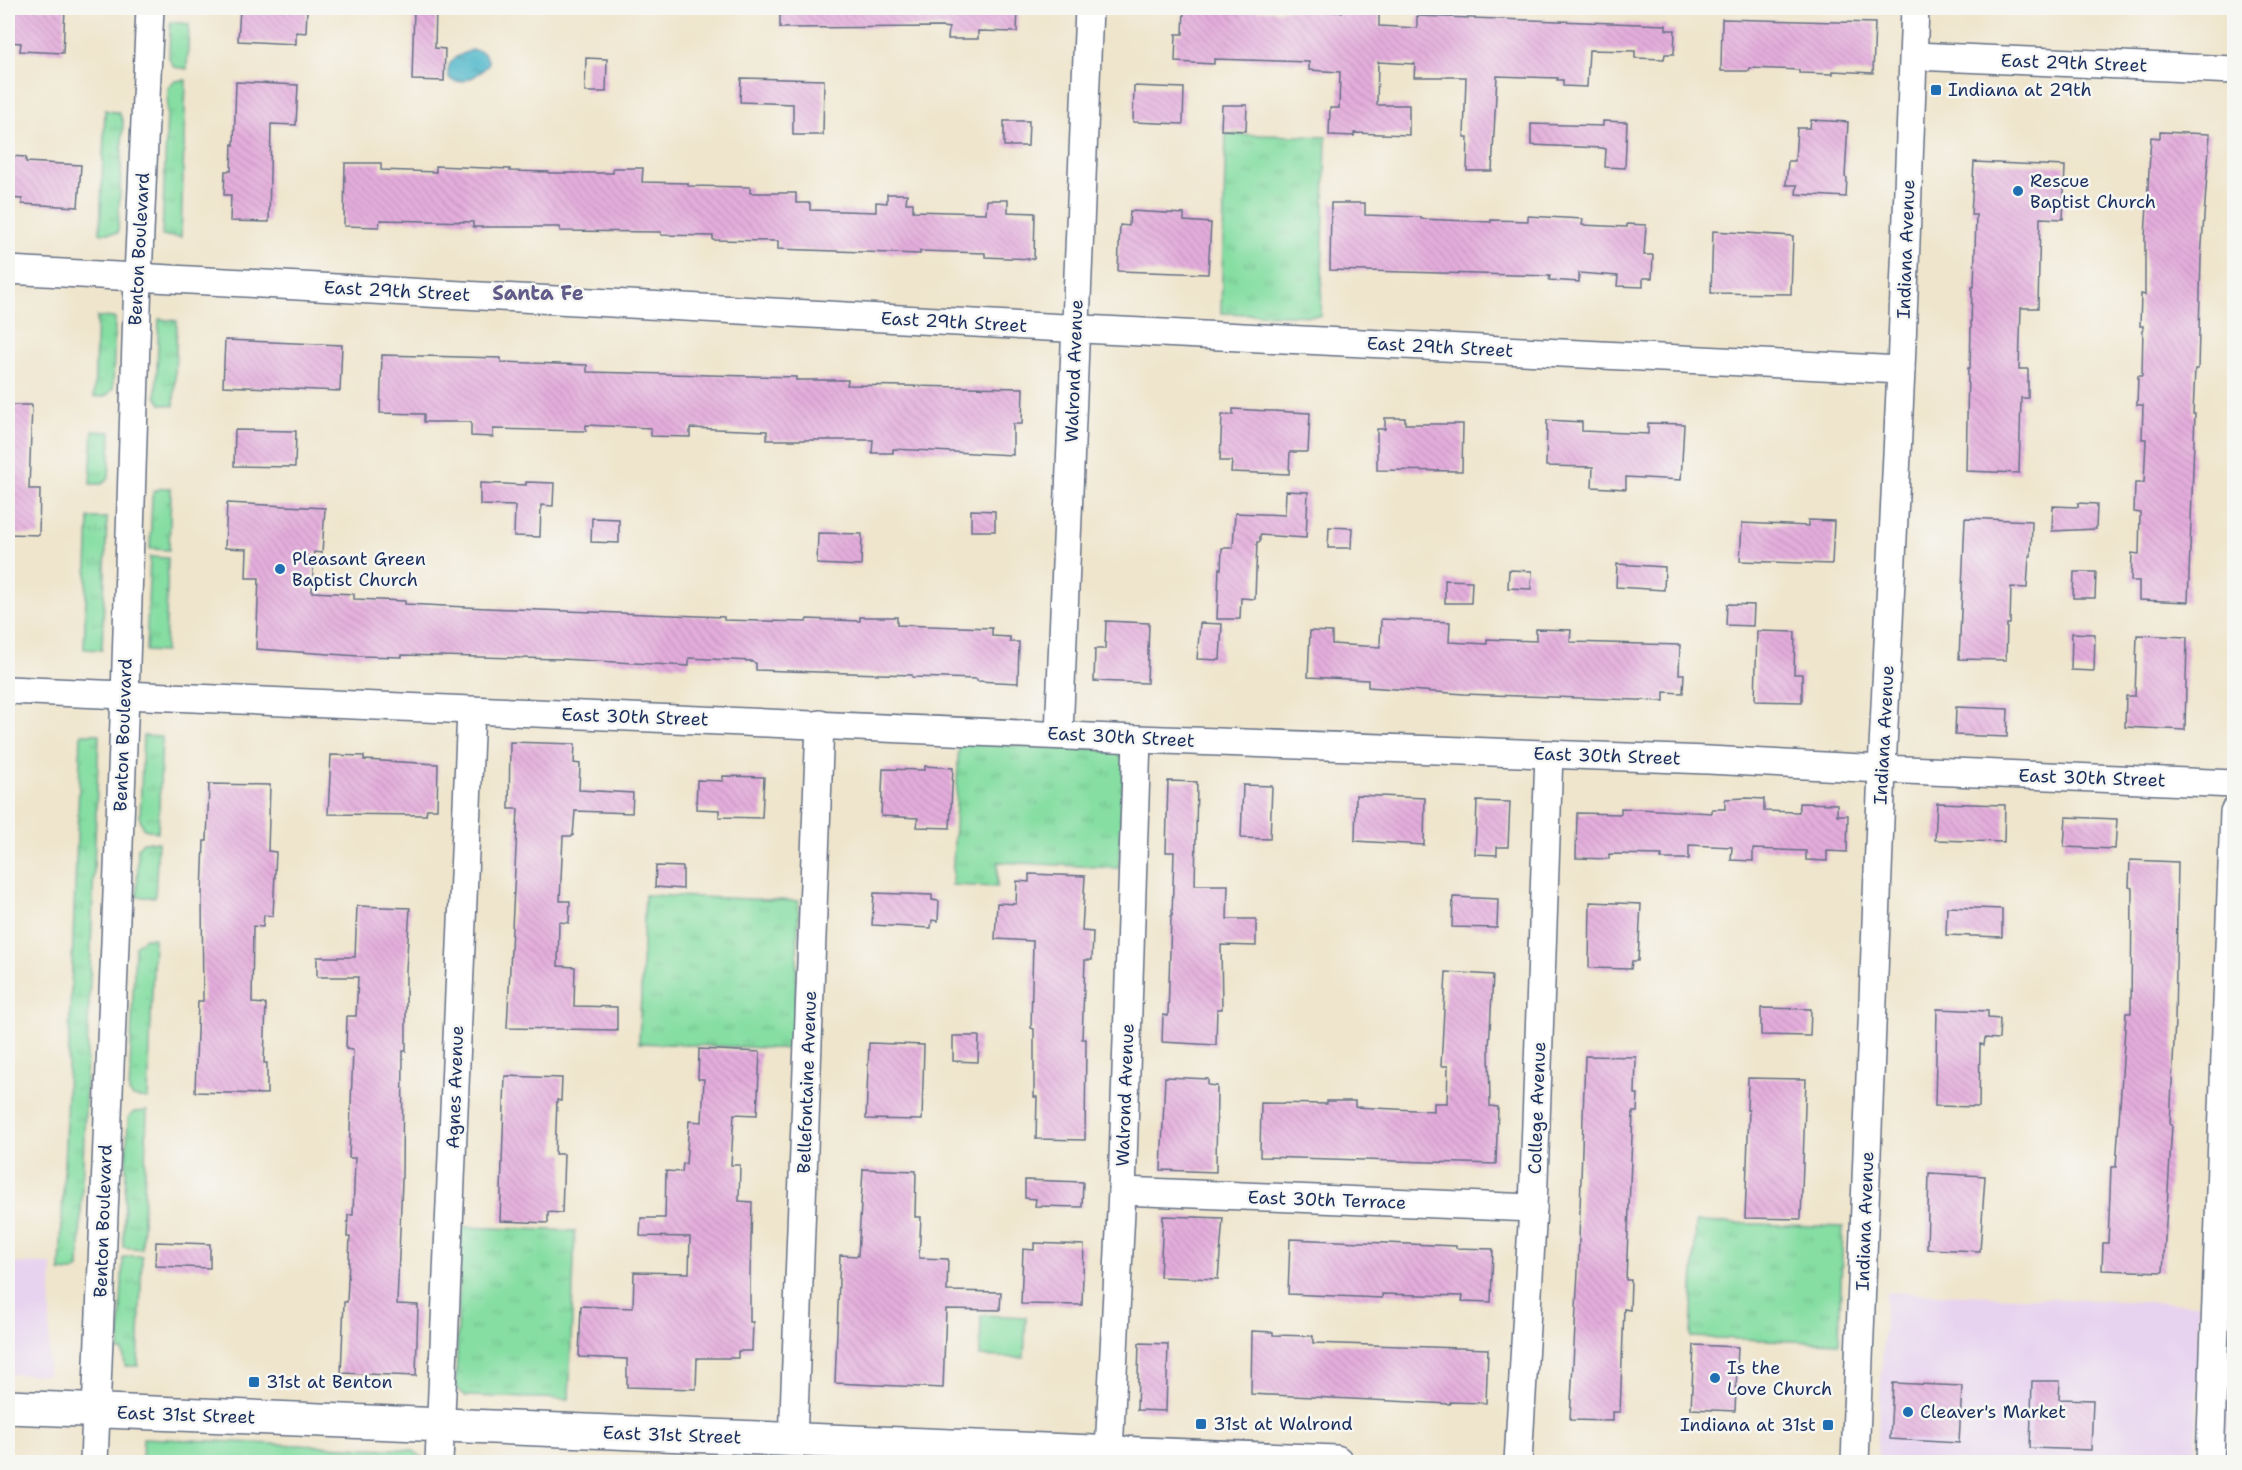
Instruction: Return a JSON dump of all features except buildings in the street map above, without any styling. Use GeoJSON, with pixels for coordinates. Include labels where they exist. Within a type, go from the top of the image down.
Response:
{"type":"FeatureCollection","features":[{"type":"Feature","properties":{"kind":"main road","name":"East 31st Street"},"geometry":{"type":"LineString","coordinates":[[8,1407],[1128,1456],[1336,1462]]}},
{"type":"Feature","properties":{"kind":"street","name":"Benton Boulevard"},"geometry":{"type":"LineString","coordinates":[[94,1462],[150,8]]}},
{"type":"Feature","properties":{"kind":"street","name":"Walrond Avenue"},"geometry":{"type":"LineString","coordinates":[[1059,734],[1089,8]]}},
{"type":"Feature","properties":{"kind":"street","name":"Indiana Avenue"},"geometry":{"type":"LineString","coordinates":[[1855,1462],[1882,770],[1916,8]]}},
{"type":"Feature","properties":{"kind":"street","name":"East 29th Street"},"geometry":{"type":"LineString","coordinates":[[1914,56],[2235,70]]}},
{"type":"Feature","properties":{"kind":"street","name":"East 29th Street"},"geometry":{"type":"LineString","coordinates":[[8,270],[1076,329],[1901,370]]}},
{"type":"Feature","properties":{"kind":"street","name":"East 30th Street"},"geometry":{"type":"LineString","coordinates":[[8,690],[2235,784]]}},
{"type":"Feature","properties":{"kind":"street","name":"Agnes Avenue"},"geometry":{"type":"LineString","coordinates":[[439,1462],[471,711]]}},
{"type":"Feature","properties":{"kind":"street","name":"Bellefontaine Avenue"},"geometry":{"type":"LineString","coordinates":[[793,1441],[820,724]]}},
{"type":"Feature","properties":{"kind":"street","name":"Walrond Avenue"},"geometry":{"type":"LineString","coordinates":[[1128,1456],[1122,1191],[1137,739]]}},
{"type":"Feature","properties":{"kind":"street","name":"College Avenue"},"geometry":{"type":"LineString","coordinates":[[1518,1462],[1533,1208],[1550,754]]}},
{"type":"Feature","properties":{"kind":"street"},"geometry":{"type":"LineString","coordinates":[[2210,1462],[2235,812]]}},
{"type":"Feature","properties":{"kind":"street","name":"East 30th Terrace"},"geometry":{"type":"LineString","coordinates":[[1122,1191],[1533,1208]]}},
{"type":"Feature","properties":{"kind":"shaded area"},"geometry":{"type":"Polygon","coordinates":[[[8,1263],[52,1264],[48,1375],[8,1374],[8,1263]]]}},
{"type":"Feature","properties":{"kind":"shaded area"},"geometry":{"type":"Polygon","coordinates":[[[1886,1292],[2199,1304],[2195,1462],[1947,1462],[1881,1459],[1877,1452],[1886,1292]]]}},
{"type":"Feature","properties":{"kind":"shaded area"},"geometry":{"type":"Polygon","coordinates":[[[2227,1344],[2234,1345],[2234,1462],[2223,1462],[2227,1344]]]}},
{"type":"Feature","properties":{"kind":"green space"},"geometry":{"type":"Polygon","coordinates":[[[170,22],[189,24],[187,69],[174,67],[169,58],[170,22]]]}},
{"type":"Feature","properties":{"kind":"green space"},"geometry":{"type":"Polygon","coordinates":[[[186,80],[181,237],[162,236],[168,88],[174,81],[186,80]]]}},
{"type":"Feature","properties":{"kind":"green space"},"geometry":{"type":"Polygon","coordinates":[[[105,110],[119,113],[123,122],[118,233],[100,233],[105,110]]]}},
{"type":"Feature","properties":{"kind":"green space"},"geometry":{"type":"Polygon","coordinates":[[[1226,134],[1326,137],[1321,316],[1221,313],[1226,134]]]}},
{"type":"Feature","properties":{"kind":"green space"},"geometry":{"type":"Polygon","coordinates":[[[97,317],[115,318],[113,388],[105,396],[94,397],[97,317]]]}},
{"type":"Feature","properties":{"kind":"green space"},"geometry":{"type":"Polygon","coordinates":[[[159,319],[177,321],[174,406],[161,404],[156,396],[159,319]]]}},
{"type":"Feature","properties":{"kind":"green space"},"geometry":{"type":"Polygon","coordinates":[[[93,431],[111,432],[109,478],[102,484],[90,484],[93,431]]]}},
{"type":"Feature","properties":{"kind":"green space"},"geometry":{"type":"Polygon","coordinates":[[[171,488],[169,550],[150,549],[152,497],[154,491],[171,488]]]}},
{"type":"Feature","properties":{"kind":"green space"},"geometry":{"type":"Polygon","coordinates":[[[89,518],[107,518],[102,650],[84,649],[89,518]]]}},
{"type":"Feature","properties":{"kind":"green space"},"geometry":{"type":"Polygon","coordinates":[[[150,557],[168,558],[165,652],[146,651],[150,557]]]}},
{"type":"Feature","properties":{"kind":"green space"},"geometry":{"type":"Polygon","coordinates":[[[81,734],[99,734],[79,1268],[73,1272],[60,1271],[81,734]]]}},
{"type":"Feature","properties":{"kind":"green space"},"geometry":{"type":"Polygon","coordinates":[[[143,736],[162,737],[158,832],[144,829],[140,819],[143,736]]]}},
{"type":"Feature","properties":{"kind":"green space"},"geometry":{"type":"Polygon","coordinates":[[[959,743],[1116,750],[1124,758],[1119,868],[998,862],[997,887],[952,885],[959,743]]]}},
{"type":"Feature","properties":{"kind":"green space"},"geometry":{"type":"Polygon","coordinates":[[[143,842],[158,842],[155,897],[137,897],[138,848],[143,842]]]}},
{"type":"Feature","properties":{"kind":"green space"},"geometry":{"type":"Polygon","coordinates":[[[645,895],[799,901],[794,1049],[639,1043],[645,895]]]}},
{"type":"Feature","properties":{"kind":"green space"},"geometry":{"type":"Polygon","coordinates":[[[145,938],[154,938],[148,1099],[133,1097],[129,1092],[135,946],[145,938]]]}},
{"type":"Feature","properties":{"kind":"green space"},"geometry":{"type":"Polygon","coordinates":[[[147,1111],[142,1249],[123,1247],[128,1118],[134,1112],[147,1111]]]}},
{"type":"Feature","properties":{"kind":"green space"},"geometry":{"type":"Polygon","coordinates":[[[1696,1222],[1843,1227],[1839,1343],[1691,1337],[1696,1222]]]}},
{"type":"Feature","properties":{"kind":"green space"},"geometry":{"type":"Polygon","coordinates":[[[461,1227],[575,1231],[569,1399],[466,1396],[459,1391],[456,1383],[461,1227]]]}},
{"type":"Feature","properties":{"kind":"green space"},"geometry":{"type":"Polygon","coordinates":[[[142,1256],[138,1366],[125,1366],[123,1351],[119,1351],[123,1258],[142,1256]]]}},
{"type":"Feature","properties":{"kind":"green space"},"geometry":{"type":"Polygon","coordinates":[[[981,1315],[1026,1317],[1024,1358],[980,1356],[981,1315]]]}},
{"type":"Feature","properties":{"kind":"green space"},"geometry":{"type":"Polygon","coordinates":[[[143,1438],[412,1450],[423,1458],[423,1462],[142,1462],[143,1438]]]}},
{"type":"Feature","properties":{"kind":"water"},"geometry":{"type":"Polygon","coordinates":[[[472,50],[483,53],[489,62],[480,73],[473,77],[459,82],[453,81],[449,77],[450,63],[472,50]]]}},
{"type":"Feature","properties":{"kind":"place","name":"Indiana at 29th"},"geometry":{"type":"Point","coordinates":[1936,90]}},
{"type":"Feature","properties":{"kind":"place","name":"Rescue Baptist Church"},"geometry":{"type":"Point","coordinates":[2018,191]}},
{"type":"Feature","properties":{"kind":"place","name":"Pleasant Green Baptist Church"},"geometry":{"type":"Point","coordinates":[280,569]}},
{"type":"Feature","properties":{"kind":"place","name":"Is the Love Church"},"geometry":{"type":"Point","coordinates":[1715,1378]}},
{"type":"Feature","properties":{"kind":"place","name":"31st at Benton"},"geometry":{"type":"Point","coordinates":[254,1382]}},
{"type":"Feature","properties":{"kind":"place","name":"Cleaver's Market"},"geometry":{"type":"Point","coordinates":[1908,1412]}},
{"type":"Feature","properties":{"kind":"place","name":"31st at Walrond"},"geometry":{"type":"Point","coordinates":[1201,1424]}},
{"type":"Feature","properties":{"kind":"place","name":"Indiana at 31st"},"geometry":{"type":"Point","coordinates":[1828,1425]}},
{"type":"Feature","properties":{"kind":"district","name":"Santa Fe"},"geometry":{"type":"Point","coordinates":[538,293]}}]}
